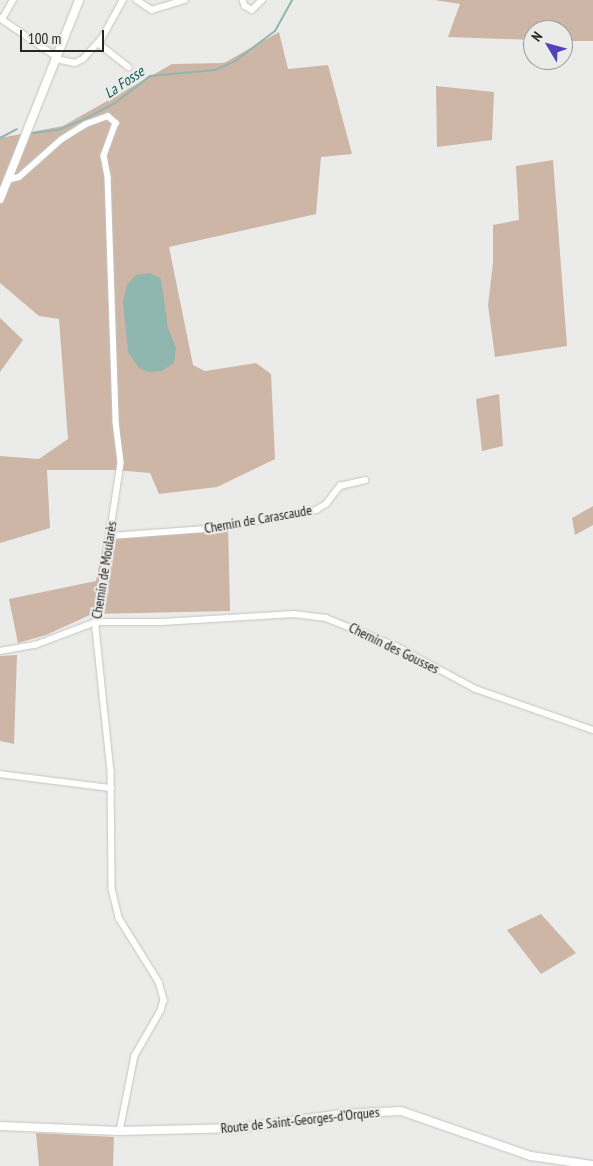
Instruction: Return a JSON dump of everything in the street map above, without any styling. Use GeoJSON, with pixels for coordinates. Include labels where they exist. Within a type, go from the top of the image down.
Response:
{"type":"FeatureCollection","features":[{"type":"Feature","properties":{"kind":"street"},"geometry":{"type":"LineString","coordinates":[[13,0],[1,18],[56,58],[75,63],[98,43],[123,0]]}},
{"type":"Feature","properties":{"kind":"street"},"geometry":{"type":"LineString","coordinates":[[0,199],[79,0]]}},
{"type":"Feature","properties":{"kind":"street"},"geometry":{"type":"LineString","coordinates":[[137,0],[152,10],[184,0]]}},
{"type":"Feature","properties":{"kind":"street"},"geometry":{"type":"LineString","coordinates":[[243,0],[245,6],[252,10],[256,9],[262,0]]}},
{"type":"Feature","properties":{"kind":"street"},"geometry":{"type":"LineString","coordinates":[[98,43],[129,67]]}},
{"type":"Feature","properties":{"kind":"street","name":"Chemin de Moularès"},"geometry":{"type":"LineString","coordinates":[[7,180],[19,178],[62,139],[86,124],[108,116],[116,123],[104,156],[108,178],[116,422],[121,463],[96,622],[112,788],[112,885],[119,918],[156,977],[164,1000],[161,1011],[135,1056],[120,1131]]}},
{"type":"Feature","properties":{"kind":"street","name":"Chemin de Carascaude"},"geometry":{"type":"LineString","coordinates":[[111,536],[219,528],[316,510],[326,504],[340,486],[365,480]]}},
{"type":"Feature","properties":{"kind":"street","name":"Chemin des Gousses"},"geometry":{"type":"LineString","coordinates":[[96,622],[180,622],[294,614],[326,618],[396,646],[476,689],[593,730]]}},
{"type":"Feature","properties":{"kind":"street"},"geometry":{"type":"LineString","coordinates":[[0,651],[35,645],[96,622]]}},
{"type":"Feature","properties":{"kind":"street"},"geometry":{"type":"LineString","coordinates":[[0,774],[112,788]]}},
{"type":"Feature","properties":{"kind":"street","name":"Route de Saint-Georges-d'Orques"},"geometry":{"type":"LineString","coordinates":[[0,1126],[120,1131],[238,1128],[342,1114],[401,1111],[531,1156],[593,1165]]}},
{"type":"Feature","properties":{"kind":"shaded area"},"geometry":{"type":"Polygon","coordinates":[[[434,0],[593,0],[593,41],[573,41],[573,20],[523,20],[523,40],[448,37],[460,4],[434,0]]]}},
{"type":"Feature","properties":{"kind":"shaded area"},"geometry":{"type":"Polygon","coordinates":[[[279,32],[288,69],[328,65],[352,154],[321,157],[316,214],[169,247],[193,365],[205,371],[256,363],[271,374],[275,459],[217,487],[159,494],[150,473],[115,470],[47,470],[50,528],[0,543],[0,456],[39,459],[68,439],[59,319],[39,316],[0,283],[0,138],[63,126],[172,64],[224,63],[279,32]]]}},
{"type":"Feature","properties":{"kind":"shaded area"},"geometry":{"type":"Polygon","coordinates":[[[436,86],[494,92],[492,140],[437,147],[436,86]]]}},
{"type":"Feature","properties":{"kind":"shaded area"},"geometry":{"type":"Polygon","coordinates":[[[553,160],[567,346],[495,357],[488,305],[493,263],[493,225],[519,220],[516,166],[553,160]]]}},
{"type":"Feature","properties":{"kind":"shaded area"},"geometry":{"type":"Polygon","coordinates":[[[0,318],[23,340],[0,372],[0,318]]]}},
{"type":"Feature","properties":{"kind":"shaded area"},"geometry":{"type":"Polygon","coordinates":[[[499,394],[503,446],[482,451],[476,399],[499,394]]]}},
{"type":"Feature","properties":{"kind":"shaded area"},"geometry":{"type":"Polygon","coordinates":[[[593,506],[593,525],[575,535],[572,518],[593,506]]]}},
{"type":"Feature","properties":{"kind":"shaded area"},"geometry":{"type":"Polygon","coordinates":[[[228,523],[230,611],[92,614],[46,635],[18,643],[9,599],[96,581],[105,536],[228,523]]]}},
{"type":"Feature","properties":{"kind":"shaded area"},"geometry":{"type":"Polygon","coordinates":[[[17,655],[14,744],[0,741],[0,656],[17,655]]]}},
{"type":"Feature","properties":{"kind":"shaded area"},"geometry":{"type":"Polygon","coordinates":[[[541,914],[576,953],[541,974],[507,930],[541,914]]]}},
{"type":"Feature","properties":{"kind":"shaded area"},"geometry":{"type":"Polygon","coordinates":[[[36,1133],[114,1137],[113,1166],[39,1166],[36,1133]]]}},
{"type":"Feature","properties":{"kind":"water"},"geometry":{"type":"Polygon","coordinates":[[[150,273],[161,279],[168,328],[176,348],[174,363],[162,371],[149,372],[139,368],[128,352],[123,302],[127,285],[136,275],[150,273]]]}},
{"type":"Feature","properties":{"kind":"waterway","name":"La Fosse"},"geometry":{"type":"LineString","coordinates":[[32,133],[58,130],[83,120],[115,103],[150,76],[215,70],[235,61],[275,31],[292,0]]}},
{"type":"Feature","properties":{"kind":"waterway","name":"La Fosse"},"geometry":{"type":"LineString","coordinates":[[0,138],[17,129]]}}]}
